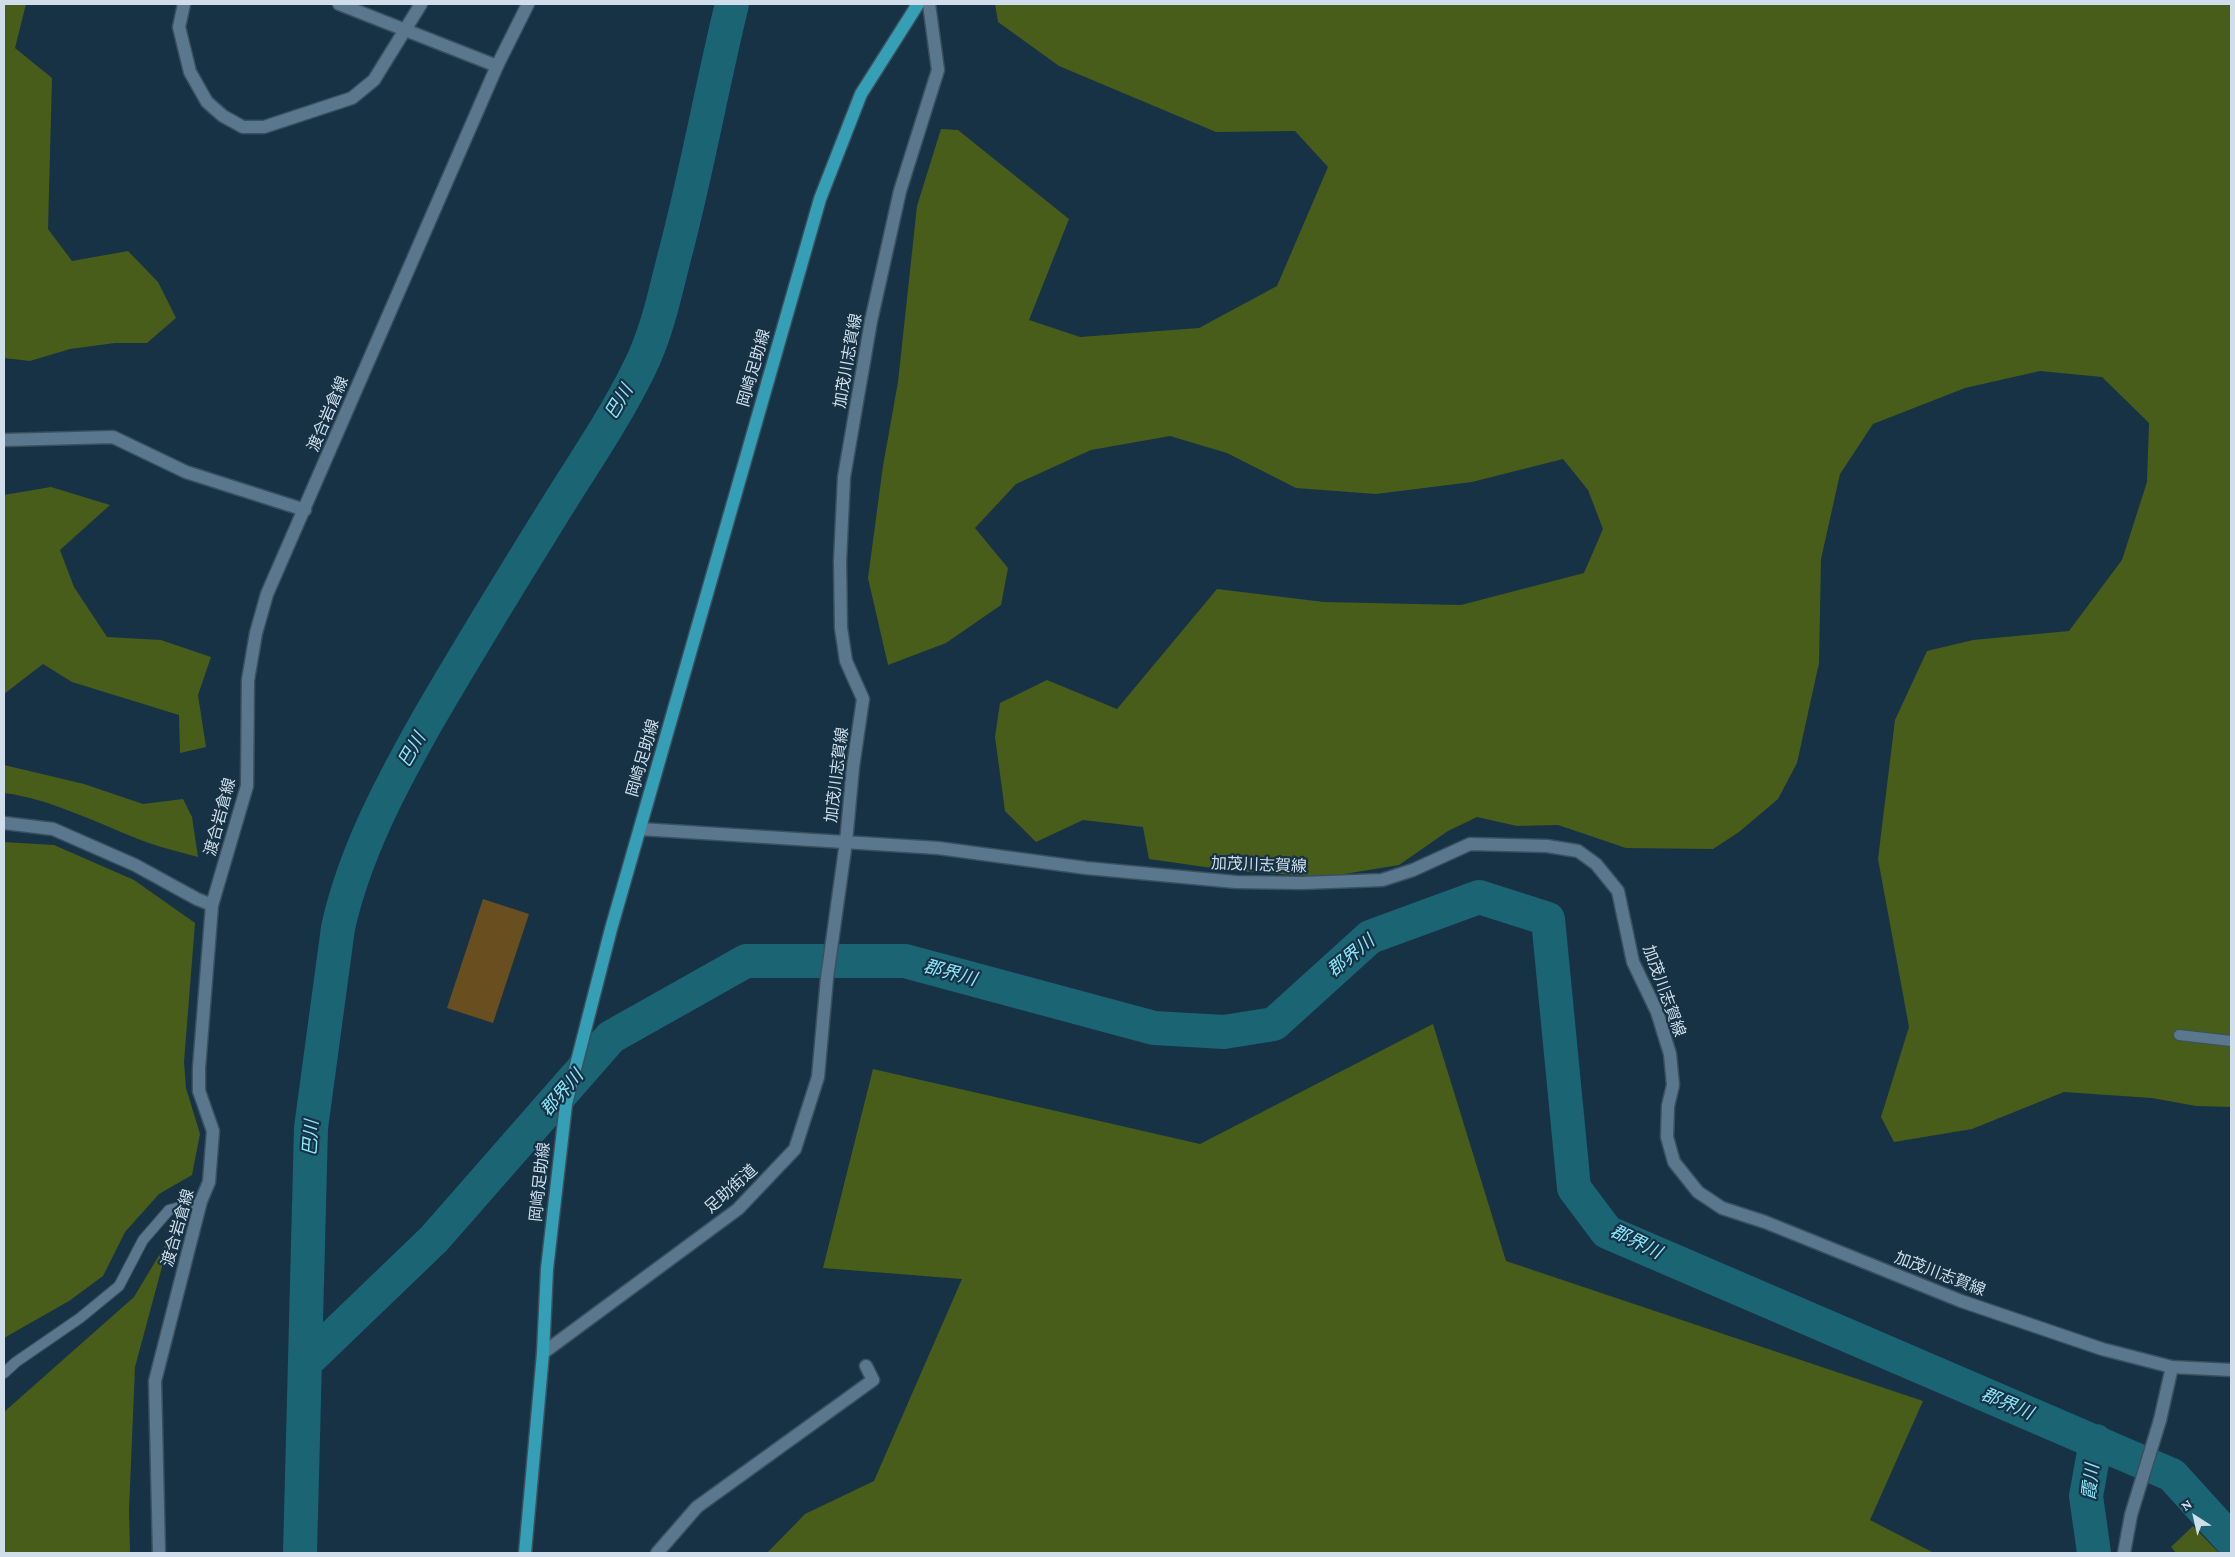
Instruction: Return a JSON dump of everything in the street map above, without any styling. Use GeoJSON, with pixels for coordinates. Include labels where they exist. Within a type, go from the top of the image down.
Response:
{"type":"FeatureCollection","features":[{"type":"Feature","properties":{"kind":"main road","name":"岡崎足助線"},"geometry":{"type":"LineString","coordinates":[[525,1553],[543,1354],[547,1269],[566,1104],[611,929],[820,199],[861,94],[918,4]]}},
{"type":"Feature","properties":{"kind":"street"},"geometry":{"type":"LineString","coordinates":[[184,4],[179,27],[190,72],[207,102],[223,116],[243,127],[264,127],[352,98],[374,80],[403,30],[421,4]]}},
{"type":"Feature","properties":{"kind":"street"},"geometry":{"type":"LineString","coordinates":[[340,4],[497,66]]}},
{"type":"Feature","properties":{"kind":"street","name":"渡合岩倉線"},"geometry":{"type":"LineString","coordinates":[[159,1553],[154,1381],[200,1201],[209,1182],[213,1131],[200,1091],[199,1068],[212,905],[248,786],[248,680],[256,633],[267,594],[497,66],[528,4]]}},
{"type":"Feature","properties":{"kind":"street","name":"加茂川志賀線"},"geometry":{"type":"LineString","coordinates":[[928,4],[938,70],[900,191],[871,321],[844,476],[840,561],[841,628],[846,661],[863,700],[853,767],[846,842],[938,848],[1086,868],[1236,882],[1302,884],[1382,880],[1413,870],[1470,844],[1522,844],[1578,851],[1596,864],[1618,891],[1633,962],[1657,1012],[1670,1054],[1673,1085],[1668,1106],[1667,1138],[1674,1162],[1698,1192],[1722,1208],[1774,1226],[1960,1301],[2102,1349],[2172,1367],[2231,1370]]}},
{"type":"Feature","properties":{"kind":"street"},"geometry":{"type":"LineString","coordinates":[[4,440],[113,437],[186,472],[305,510]]}},
{"type":"Feature","properties":{"kind":"street"},"geometry":{"type":"LineString","coordinates":[[4,823],[53,829],[135,864],[197,899],[212,905]]}},
{"type":"Feature","properties":{"kind":"street"},"geometry":{"type":"LineString","coordinates":[[640,829],[846,842]]}},
{"type":"Feature","properties":{"kind":"street","name":"足助街道"},"geometry":{"type":"LineString","coordinates":[[543,1354],[738,1209],[795,1149],[818,1077],[827,978],[846,842]]}},
{"type":"Feature","properties":{"kind":"street"},"geometry":{"type":"LineString","coordinates":[[657,1553],[697,1507],[873,1380],[866,1366]]}},
{"type":"Feature","properties":{"kind":"street"},"geometry":{"type":"LineString","coordinates":[[2124,1553],[2131,1515],[2160,1420],[2172,1367]]}},
{"type":"Feature","properties":{"kind":"lane"},"geometry":{"type":"LineString","coordinates":[[2179,1035],[2231,1041]]}},
{"type":"Feature","properties":{"kind":"lane"},"geometry":{"type":"LineString","coordinates":[[4,1373],[16,1362],[80,1318],[119,1286],[143,1240],[169,1210],[200,1201]]}},
{"type":"Feature","properties":{"kind":"green space"},"geometry":{"type":"Polygon","coordinates":[[[4,4],[26,4],[15,48],[52,78],[48,229],[72,261],[128,251],[158,282],[176,318],[147,343],[115,343],[70,349],[30,361],[4,358],[4,4]]]}},
{"type":"Feature","properties":{"kind":"green space"},"geometry":{"type":"Polygon","coordinates":[[[995,4],[2231,4],[2231,1107],[2196,1106],[2152,1098],[2064,1092],[1972,1129],[1894,1142],[1881,1117],[1909,1027],[1878,859],[1895,720],[1927,651],[1973,640],[2069,631],[2122,560],[2147,482],[2149,423],[2102,377],[2040,371],[1965,388],[1873,424],[1840,474],[1821,559],[1819,663],[1797,763],[1778,799],[1739,832],[1713,849],[1626,848],[1558,825],[1517,826],[1477,817],[1448,831],[1399,865],[1326,877],[1233,871],[1149,859],[1143,827],[1083,820],[1036,842],[1005,811],[995,737],[1000,703],[1047,680],[1117,709],[1217,589],[1324,602],[1461,605],[1584,573],[1603,529],[1588,490],[1563,459],[1472,482],[1376,494],[1296,488],[1227,453],[1170,436],[1091,450],[1016,484],[975,528],[1008,568],[1001,605],[946,643],[888,665],[868,578],[883,466],[898,382],[917,206],[941,129],[958,130],[1069,219],[1029,320],[1080,337],[1199,328],[1277,286],[1328,167],[1295,131],[1216,132],[1059,66],[998,22],[995,4]]]}},
{"type":"Feature","properties":{"kind":"green space"},"geometry":{"type":"Polygon","coordinates":[[[51,487],[110,505],[60,550],[74,587],[107,637],[161,640],[211,657],[198,695],[206,747],[180,753],[179,715],[72,682],[43,664],[4,694],[4,495],[51,487]]]}},
{"type":"Feature","properties":{"kind":"green space"},"geometry":{"type":"Polygon","coordinates":[[[4,765],[84,784],[143,804],[183,799],[192,817],[198,857],[146,842],[76,813],[40,801],[4,793],[4,765]]]}},
{"type":"Feature","properties":{"kind":"green space"},"geometry":{"type":"Polygon","coordinates":[[[4,842],[54,845],[134,880],[195,923],[184,1062],[186,1088],[200,1134],[192,1175],[159,1194],[125,1232],[103,1276],[69,1301],[4,1338],[4,842]]]}},
{"type":"Feature","properties":{"kind":"green space"},"geometry":{"type":"Polygon","coordinates":[[[1433,1024],[1506,1261],[1923,1401],[1870,1520],[1934,1553],[767,1553],[805,1514],[874,1481],[962,1279],[823,1268],[873,1069],[1200,1144],[1433,1024]]]}},
{"type":"Feature","properties":{"kind":"green space"},"geometry":{"type":"Polygon","coordinates":[[[170,1237],[135,1367],[129,1510],[130,1553],[4,1553],[4,1412],[134,1297],[170,1237]]]}},
{"type":"Feature","properties":{"kind":"green space"},"geometry":{"type":"Polygon","coordinates":[[[2193,1526],[2219,1553],[2176,1553],[2171,1547],[2193,1526]]]}},
{"type":"Feature","properties":{"kind":"building"},"geometry":{"type":"Polygon","coordinates":[[[483,899],[529,914],[493,1023],[447,1008],[483,899]]]}},
{"type":"Feature","properties":{"kind":"waterway","name":"巴川"},"geometry":{"type":"LineString","coordinates":[[300,1553],[311,1128],[338,928],[345,901],[353,874],[374,822],[413,747],[493,611],[612,419],[645,356],[659,316],[681,230],[732,4]]}},
{"type":"Feature","properties":{"kind":"waterway","name":"郡界川"},"geometry":{"type":"LineString","coordinates":[[305,1363],[434,1239],[611,1037],[746,961],[905,961],[1154,1028],[1224,1032],[1274,1024],[1370,937],[1479,897],[1548,919],[1574,1188],[1607,1232],[2172,1475],[2231,1540]]}},
{"type":"Feature","properties":{"kind":"waterway","name":"霞川"},"geometry":{"type":"LineString","coordinates":[[2094,1553],[2086,1496],[2096,1441]]}}]}
